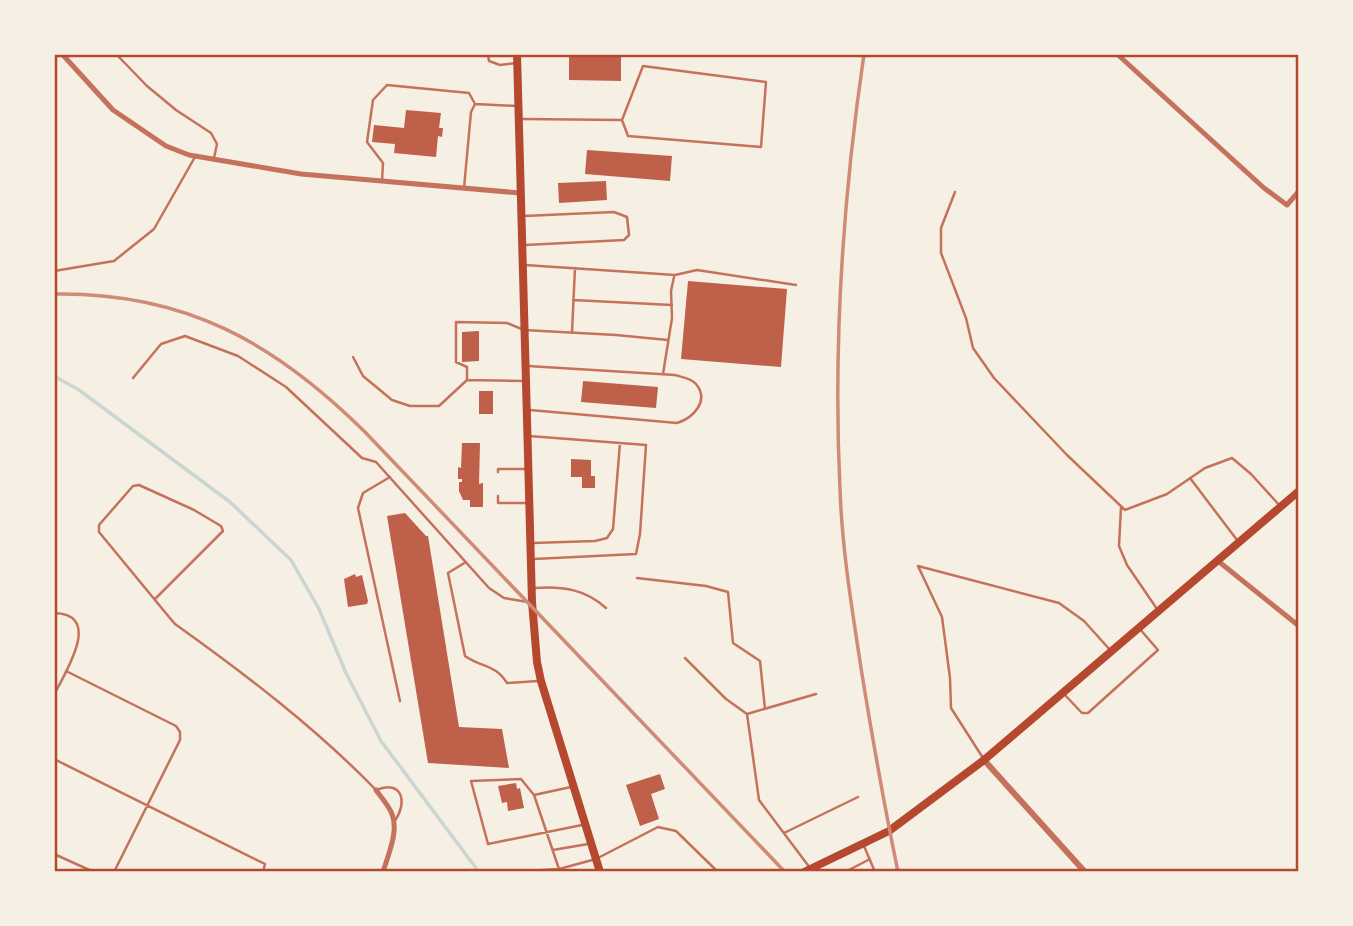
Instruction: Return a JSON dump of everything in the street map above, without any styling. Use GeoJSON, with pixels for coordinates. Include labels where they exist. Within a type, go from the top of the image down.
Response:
{"type":"FeatureCollection","features":[{"type":"Feature","properties":{"kind":"main road"},"geometry":{"type":"LineString","coordinates":[[517,58],[531,588],[537,662],[600,872]]}},
{"type":"Feature","properties":{"kind":"main road"},"geometry":{"type":"LineString","coordinates":[[807,870],[823,867],[863,843],[890,831],[984,760],[1299,491]]}},
{"type":"Feature","properties":{"kind":"street"},"geometry":{"type":"LineString","coordinates":[[1117,54],[1287,205],[1299,191]]}},
{"type":"Feature","properties":{"kind":"street"},"geometry":{"type":"LineString","coordinates":[[58,55],[113,110],[166,146],[195,157],[301,174],[520,193]]}},
{"type":"Feature","properties":{"kind":"street"},"geometry":{"type":"LineString","coordinates":[[1218,561],[1299,626]]}},
{"type":"Feature","properties":{"kind":"street"},"geometry":{"type":"LineString","coordinates":[[984,760],[1085,872]]}},
{"type":"Feature","properties":{"kind":"street"},"geometry":{"type":"LineString","coordinates":[[376,790],[392,814],[394,822],[383,872]]}},
{"type":"Feature","properties":{"kind":"lane"},"geometry":{"type":"LineString","coordinates":[[116,54],[146,86],[211,133],[217,144],[214,160]]}},
{"type":"Feature","properties":{"kind":"lane"},"geometry":{"type":"LineString","coordinates":[[488,54],[489,61],[500,65],[517,58]]}},
{"type":"Feature","properties":{"kind":"lane"},"geometry":{"type":"LineString","coordinates":[[643,66],[766,82],[761,147],[628,136],[622,120],[643,66]]}},
{"type":"Feature","properties":{"kind":"lane"},"geometry":{"type":"LineString","coordinates":[[382,181],[383,163],[368,142],[373,100],[387,85],[469,93],[475,104]]}},
{"type":"Feature","properties":{"kind":"lane"},"geometry":{"type":"LineString","coordinates":[[475,104],[518,106]]}},
{"type":"Feature","properties":{"kind":"lane"},"geometry":{"type":"LineString","coordinates":[[464,188],[471,112],[475,104]]}},
{"type":"Feature","properties":{"kind":"lane"},"geometry":{"type":"LineString","coordinates":[[519,119],[622,120]]}},
{"type":"Feature","properties":{"kind":"lane"},"geometry":{"type":"LineString","coordinates":[[54,271],[114,261],[154,229],[195,157]]}},
{"type":"Feature","properties":{"kind":"lane"},"geometry":{"type":"LineString","coordinates":[[955,192],[941,228],[941,253],[966,318],[973,348],[994,378],[1067,455],[1125,509],[1167,494],[1205,468],[1232,458],[1251,474],[1280,506]]}},
{"type":"Feature","properties":{"kind":"lane"},"geometry":{"type":"LineString","coordinates":[[521,216],[614,212],[627,217],[629,235],[624,240],[522,245]]}},
{"type":"Feature","properties":{"kind":"lane"},"geometry":{"type":"LineString","coordinates":[[522,265],[675,275],[697,270],[796,285]]}},
{"type":"Feature","properties":{"kind":"lane"},"geometry":{"type":"LineString","coordinates":[[572,332],[575,268]]}},
{"type":"Feature","properties":{"kind":"lane"},"geometry":{"type":"LineString","coordinates":[[663,374],[672,318],[671,292],[675,275]]}},
{"type":"Feature","properties":{"kind":"lane"},"geometry":{"type":"LineString","coordinates":[[573,300],[671,305]]}},
{"type":"Feature","properties":{"kind":"lane"},"geometry":{"type":"LineString","coordinates":[[467,380],[467,367],[456,362],[456,323],[507,323],[524,330],[668,340]]}},
{"type":"Feature","properties":{"kind":"lane"},"geometry":{"type":"LineString","coordinates":[[133,378],[161,344],[185,336],[238,356],[286,387],[362,458],[376,462],[489,588],[504,598],[532,602]]}},
{"type":"Feature","properties":{"kind":"lane"},"geometry":{"type":"LineString","coordinates":[[353,356],[363,376],[392,400],[410,406],[439,406],[467,380],[526,381]]}},
{"type":"Feature","properties":{"kind":"lane"},"geometry":{"type":"LineString","coordinates":[[525,365],[675,375],[698,386],[699,409],[691,419],[677,424],[526,410]]}},
{"type":"Feature","properties":{"kind":"lane"},"geometry":{"type":"LineString","coordinates":[[527,436],[646,445],[640,534],[636,554],[531,559]]}},
{"type":"Feature","properties":{"kind":"lane"},"geometry":{"type":"LineString","coordinates":[[530,543],[595,541],[607,538],[612,529],[616,506],[620,443]]}},
{"type":"Feature","properties":{"kind":"lane"},"geometry":{"type":"LineString","coordinates":[[498,472],[498,469],[528,469]]}},
{"type":"Feature","properties":{"kind":"lane"},"geometry":{"type":"LineString","coordinates":[[390,477],[363,493],[358,508],[400,701]]}},
{"type":"Feature","properties":{"kind":"lane"},"geometry":{"type":"LineString","coordinates":[[1190,478],[1239,543]]}},
{"type":"Feature","properties":{"kind":"lane"},"geometry":{"type":"LineString","coordinates":[[155,599],[223,531],[221,526],[194,510],[139,485],[133,486],[99,525],[99,532],[175,624],[224,658],[331,747],[376,790],[383,787],[400,793],[403,802],[394,822]]}},
{"type":"Feature","properties":{"kind":"lane"},"geometry":{"type":"LineString","coordinates":[[498,496],[498,503],[529,503]]}},
{"type":"Feature","properties":{"kind":"lane"},"geometry":{"type":"LineString","coordinates":[[1121,506],[1119,546],[1127,565],[1159,611]]}},
{"type":"Feature","properties":{"kind":"lane"},"geometry":{"type":"LineString","coordinates":[[466,562],[448,573],[465,656],[475,663],[500,672],[507,683],[541,681]]}},
{"type":"Feature","properties":{"kind":"lane"},"geometry":{"type":"LineString","coordinates":[[984,760],[951,708],[942,617],[918,566],[1059,603],[1084,621],[1112,652]]}},
{"type":"Feature","properties":{"kind":"lane"},"geometry":{"type":"LineString","coordinates":[[637,578],[706,586],[728,592],[733,643],[760,661],[765,709]]}},
{"type":"Feature","properties":{"kind":"lane"},"geometry":{"type":"LineString","coordinates":[[531,588],[552,587],[577,591],[593,597],[606,608]]}},
{"type":"Feature","properties":{"kind":"lane"},"geometry":{"type":"LineString","coordinates":[[54,612],[71,616],[80,627],[66,671],[54,695]]}},
{"type":"Feature","properties":{"kind":"lane"},"geometry":{"type":"LineString","coordinates":[[1063,693],[1082,712],[1088,713],[1158,650],[1139,628]]}},
{"type":"Feature","properties":{"kind":"lane"},"geometry":{"type":"LineString","coordinates":[[685,658],[726,699],[747,714],[759,800],[807,870]]}},
{"type":"Feature","properties":{"kind":"lane"},"geometry":{"type":"LineString","coordinates":[[66,671],[176,726],[180,732],[180,740],[114,872]]}},
{"type":"Feature","properties":{"kind":"lane"},"geometry":{"type":"LineString","coordinates":[[747,714],[816,694]]}},
{"type":"Feature","properties":{"kind":"lane"},"geometry":{"type":"LineString","coordinates":[[54,759],[265,864],[263,872]]}},
{"type":"Feature","properties":{"kind":"lane"},"geometry":{"type":"LineString","coordinates":[[560,870],[545,833],[534,795],[521,779],[471,781],[488,844],[545,833],[586,824]]}},
{"type":"Feature","properties":{"kind":"lane"},"geometry":{"type":"LineString","coordinates":[[534,795],[574,786]]}},
{"type":"Feature","properties":{"kind":"lane"},"geometry":{"type":"LineString","coordinates":[[784,833],[858,797]]}},
{"type":"Feature","properties":{"kind":"lane"},"geometry":{"type":"LineString","coordinates":[[513,872],[560,870],[596,859],[657,828],[676,831],[718,872]]}},
{"type":"Feature","properties":{"kind":"lane"},"geometry":{"type":"LineString","coordinates":[[552,850],[591,843]]}},
{"type":"Feature","properties":{"kind":"lane"},"geometry":{"type":"LineString","coordinates":[[863,843],[875,872]]}},
{"type":"Feature","properties":{"kind":"lane"},"geometry":{"type":"LineString","coordinates":[[54,854],[94,872]]}},
{"type":"Feature","properties":{"kind":"lane"},"geometry":{"type":"LineString","coordinates":[[845,872],[870,859]]}},
{"type":"Feature","properties":{"kind":"building"},"geometry":{"type":"Polygon","coordinates":[[[569,54],[621,54],[621,81],[569,80],[569,54]]]}},
{"type":"Feature","properties":{"kind":"building"},"geometry":{"type":"Polygon","coordinates":[[[406,110],[441,113],[439,128],[443,128],[442,137],[438,136],[436,157],[394,153],[395,144],[372,142],[374,125],[404,128],[406,110]]]}},
{"type":"Feature","properties":{"kind":"building"},"geometry":{"type":"Polygon","coordinates":[[[587,150],[672,156],[670,181],[585,174],[587,150]]]}},
{"type":"Feature","properties":{"kind":"building"},"geometry":{"type":"Polygon","coordinates":[[[606,181],[607,200],[559,203],[558,183],[606,181]]]}},
{"type":"Feature","properties":{"kind":"building"},"geometry":{"type":"Polygon","coordinates":[[[688,281],[787,289],[781,367],[681,359],[688,281]]]}},
{"type":"Feature","properties":{"kind":"building"},"geometry":{"type":"Polygon","coordinates":[[[479,331],[479,361],[462,362],[462,332],[479,331]]]}},
{"type":"Feature","properties":{"kind":"building"},"geometry":{"type":"Polygon","coordinates":[[[583,381],[658,387],[656,408],[581,402],[583,381]]]}},
{"type":"Feature","properties":{"kind":"building"},"geometry":{"type":"Polygon","coordinates":[[[479,391],[493,391],[493,414],[479,414],[479,391]]]}},
{"type":"Feature","properties":{"kind":"building"},"geometry":{"type":"Polygon","coordinates":[[[462,443],[480,443],[479,484],[483,483],[483,507],[470,507],[470,500],[463,500],[459,491],[459,482],[462,482],[462,479],[458,479],[458,467],[461,468],[462,443]]]}},
{"type":"Feature","properties":{"kind":"building"},"geometry":{"type":"Polygon","coordinates":[[[571,459],[591,460],[591,476],[595,476],[595,488],[582,488],[582,477],[571,477],[571,459]]]}},
{"type":"Feature","properties":{"kind":"building"},"geometry":{"type":"Polygon","coordinates":[[[405,513],[428,536],[459,727],[502,729],[509,768],[428,763],[387,516],[405,513]]]}},
{"type":"Feature","properties":{"kind":"building"},"geometry":{"type":"Polygon","coordinates":[[[355,574],[356,577],[362,575],[368,601],[367,604],[348,607],[344,579],[355,574]]]}},
{"type":"Feature","properties":{"kind":"building"},"geometry":{"type":"Polygon","coordinates":[[[660,774],[665,789],[651,794],[659,819],[640,826],[626,785],[660,774]]]}},
{"type":"Feature","properties":{"kind":"building"},"geometry":{"type":"Polygon","coordinates":[[[516,783],[517,789],[520,788],[524,808],[508,811],[507,802],[502,803],[498,786],[516,783]]]}},
{"type":"Feature","properties":{"kind":"waterway"},"geometry":{"type":"LineString","coordinates":[[54,376],[79,390],[230,502],[291,560],[319,609],[346,673],[381,741],[479,872]]}},
{"type":"Feature","properties":{"kind":"railway"},"geometry":{"type":"LineString","coordinates":[[864,54],[845,216],[839,325],[840,489],[854,624],[898,872]]}},
{"type":"Feature","properties":{"kind":"railway"},"geometry":{"type":"LineString","coordinates":[[54,294],[101,296],[145,302],[185,313],[224,328],[261,348],[296,372],[364,431],[785,872]]}}]}
